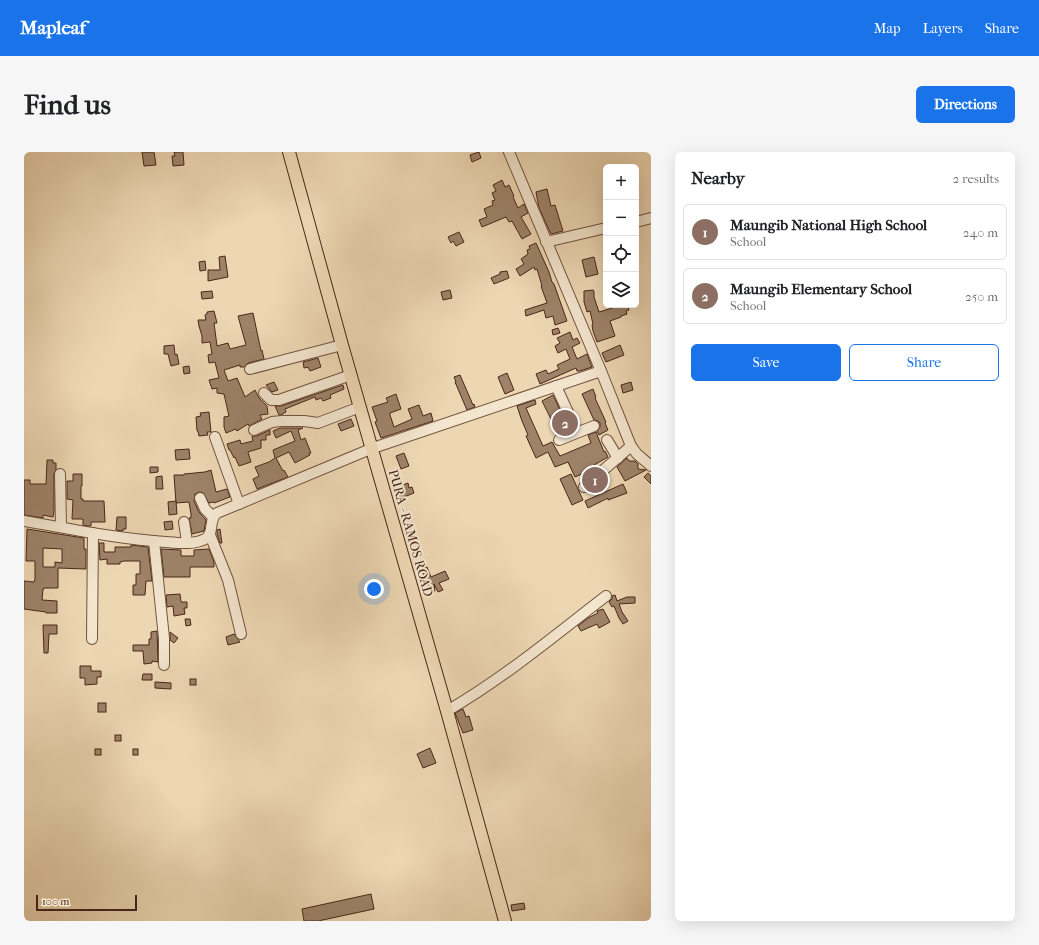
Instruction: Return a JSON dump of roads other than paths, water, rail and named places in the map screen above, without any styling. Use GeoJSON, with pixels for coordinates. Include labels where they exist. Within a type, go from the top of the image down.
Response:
{"type":"FeatureCollection","features":[{"type":"Feature","properties":{"kind":"main road","name":"PURA - RAMOS ROAD"},"geometry":{"type":"LineString","coordinates":[[289,152],[505,921]]}},
{"type":"Feature","properties":{"kind":"street"},"geometry":{"type":"LineString","coordinates":[[509,152],[631,446],[637,454],[651,466]]}},
{"type":"Feature","properties":{"kind":"street"},"geometry":{"type":"LineString","coordinates":[[639,221],[651,218]]}},
{"type":"Feature","properties":{"kind":"street"},"geometry":{"type":"LineString","coordinates":[[546,242],[603,229]]}},
{"type":"Feature","properties":{"kind":"street"},"geometry":{"type":"LineString","coordinates":[[250,369],[342,345]]}},
{"type":"Feature","properties":{"kind":"street"},"geometry":{"type":"LineString","coordinates":[[241,634],[228,580],[210,535],[213,517],[217,513],[373,448],[601,371]]}},
{"type":"Feature","properties":{"kind":"street"},"geometry":{"type":"LineString","coordinates":[[264,393],[271,400],[279,400],[351,375]]}},
{"type":"Feature","properties":{"kind":"street"},"geometry":{"type":"LineString","coordinates":[[556,386],[577,432]]}},
{"type":"Feature","properties":{"kind":"street"},"geometry":{"type":"LineString","coordinates":[[254,430],[266,420],[318,423],[360,407]]}},
{"type":"Feature","properties":{"kind":"street"},"geometry":{"type":"LineString","coordinates":[[559,440],[594,426]]}},
{"type":"Feature","properties":{"kind":"street"},"geometry":{"type":"LineString","coordinates":[[215,437],[239,504]]}},
{"type":"Feature","properties":{"kind":"street"},"geometry":{"type":"LineString","coordinates":[[607,440],[618,458]]}},
{"type":"Feature","properties":{"kind":"street"},"geometry":{"type":"LineString","coordinates":[[584,487],[631,446]]}},
{"type":"Feature","properties":{"kind":"street"},"geometry":{"type":"LineString","coordinates":[[60,474],[61,527]]}},
{"type":"Feature","properties":{"kind":"street"},"geometry":{"type":"LineString","coordinates":[[200,498],[205,509],[213,517]]}},
{"type":"Feature","properties":{"kind":"street"},"geometry":{"type":"LineString","coordinates":[[24,521],[116,537],[154,541],[200,541],[210,535]]}},
{"type":"Feature","properties":{"kind":"street"},"geometry":{"type":"LineString","coordinates":[[184,522],[187,542]]}},
{"type":"Feature","properties":{"kind":"street"},"geometry":{"type":"LineString","coordinates":[[92,639],[93,533]]}},
{"type":"Feature","properties":{"kind":"street"},"geometry":{"type":"LineString","coordinates":[[154,541],[164,638],[164,665]]}},
{"type":"Feature","properties":{"kind":"street"},"geometry":{"type":"LineString","coordinates":[[447,711],[473,696],[606,596]]}},
{"type":"Feature","properties":{"kind":"place","name":"Maungib Elementary School"},"geometry":{"type":"Point","coordinates":[565,423]}},
{"type":"Feature","properties":{"kind":"place","name":"Maungib National High School"},"geometry":{"type":"Point","coordinates":[595,480]}}]}
